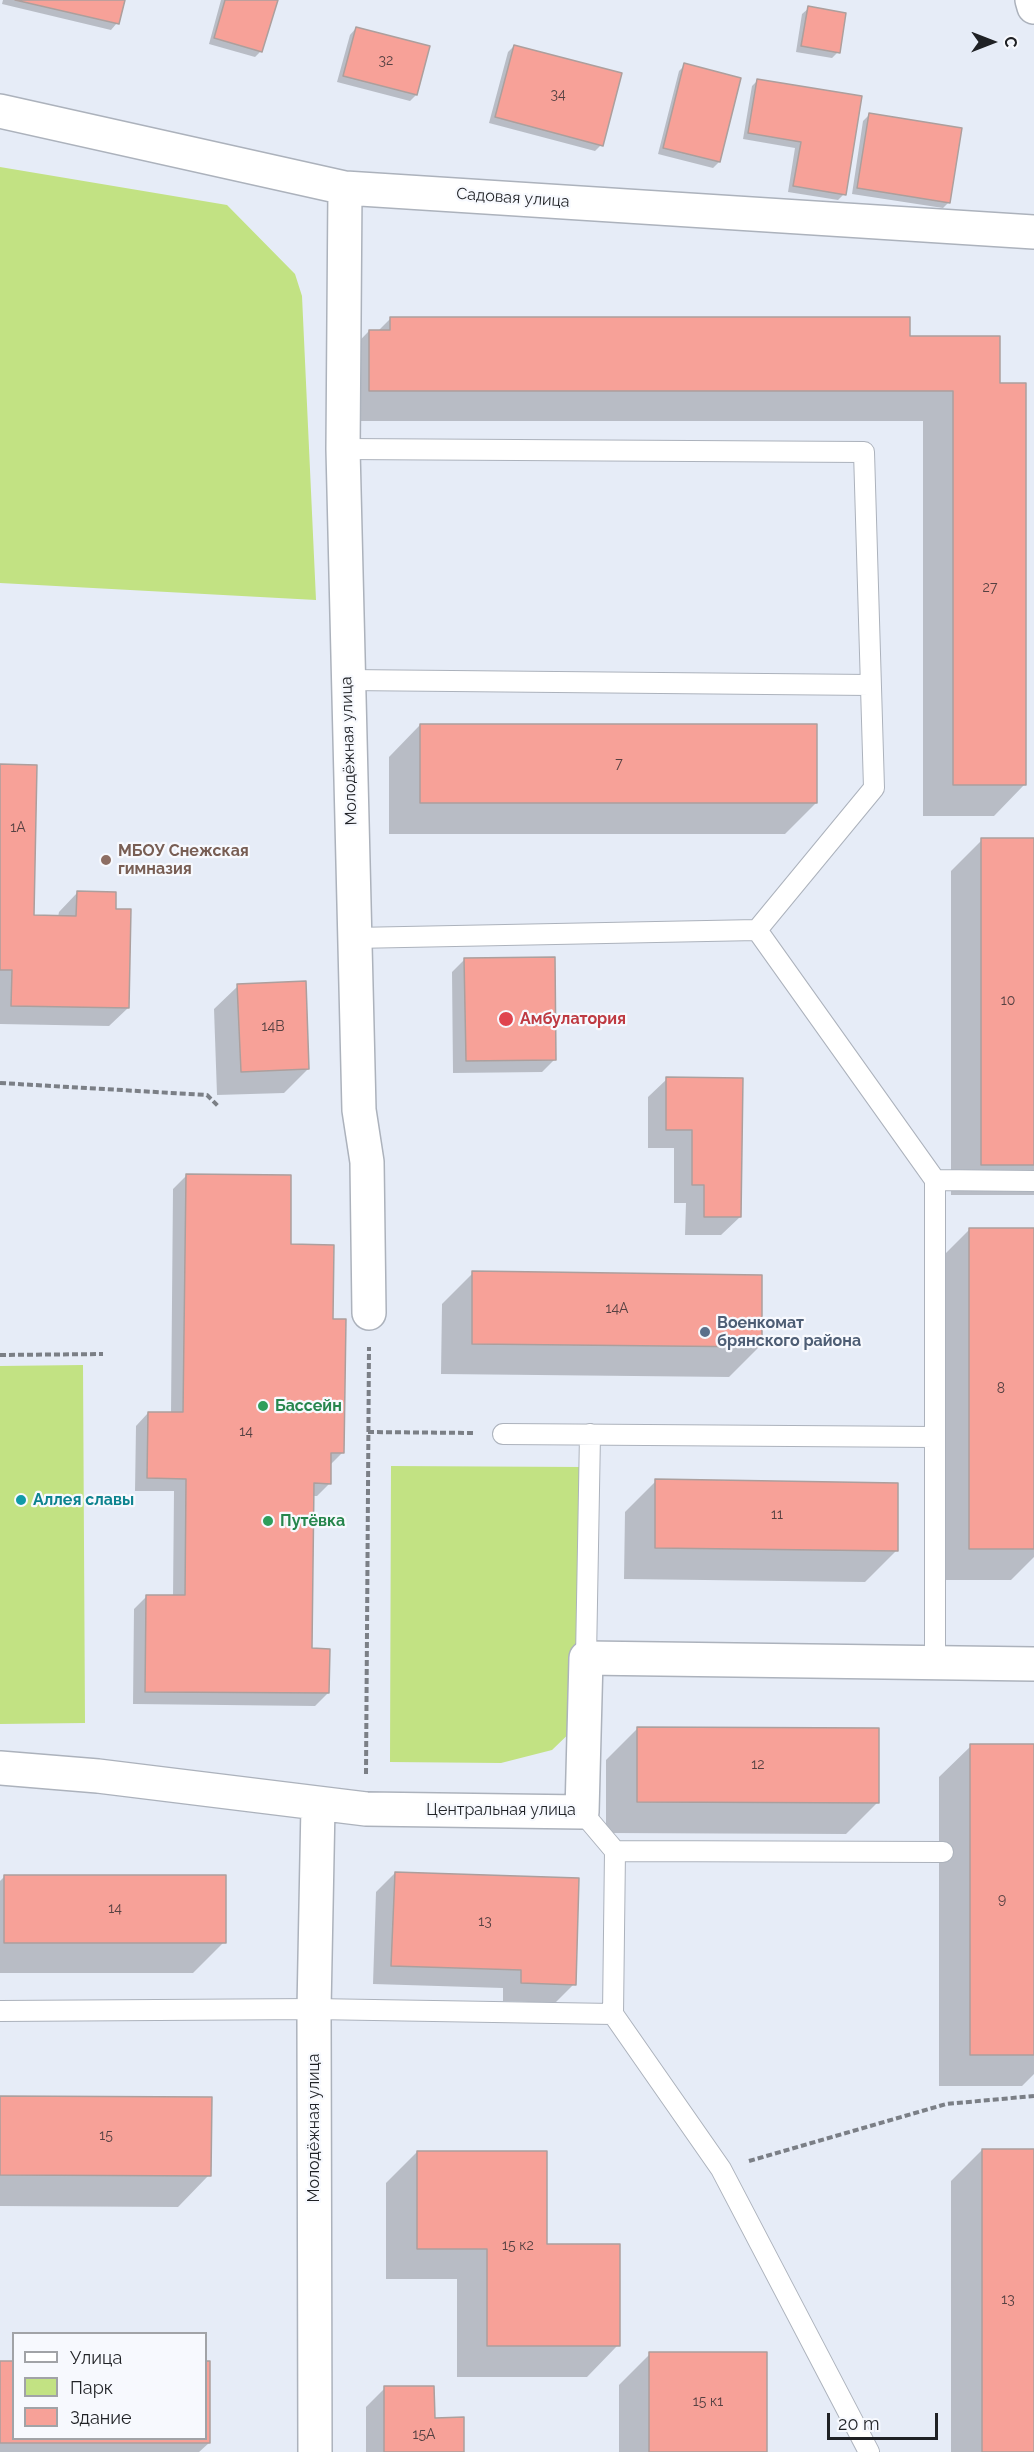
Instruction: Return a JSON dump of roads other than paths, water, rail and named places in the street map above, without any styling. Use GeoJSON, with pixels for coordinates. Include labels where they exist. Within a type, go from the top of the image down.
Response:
{"type":"FeatureCollection","features":[{"type":"Feature","properties":{"kind":"street"},"geometry":{"type":"LineString","coordinates":[[1032,0],[1034,7]]}},
{"type":"Feature","properties":{"kind":"street","name":"Садовая улица"},"geometry":{"type":"LineString","coordinates":[[0,111],[345,188],[1034,232]]}},
{"type":"Feature","properties":{"kind":"street","name":"Молодёжная улица"},"geometry":{"type":"LineString","coordinates":[[345,188],[343,449],[347,680],[359,1110],[367,1162],[369,1313]]}},
{"type":"Feature","properties":{"kind":"street"},"geometry":{"type":"LineString","coordinates":[[585,1658],[1034,1664]]}},
{"type":"Feature","properties":{"kind":"street","name":"Центральная улица"},"geometry":{"type":"LineString","coordinates":[[0,1768],[98,1776],[318,1805],[366,1809],[582,1812],[585,1658]]}},
{"type":"Feature","properties":{"kind":"street","name":"Молодёжная улица"},"geometry":{"type":"LineString","coordinates":[[315,2452],[314,2009],[318,1805]]}},
{"type":"Feature","properties":{"kind":"lane"},"geometry":{"type":"LineString","coordinates":[[343,449],[864,452],[874,788],[757,930],[354,938]]}},
{"type":"Feature","properties":{"kind":"lane"},"geometry":{"type":"LineString","coordinates":[[347,680],[870,685]]}},
{"type":"Feature","properties":{"kind":"lane"},"geometry":{"type":"LineString","coordinates":[[757,930],[935,1180],[935,1663]]}},
{"type":"Feature","properties":{"kind":"lane"},"geometry":{"type":"LineString","coordinates":[[935,1180],[1034,1181]]}},
{"type":"Feature","properties":{"kind":"lane"},"geometry":{"type":"LineString","coordinates":[[503,1434],[935,1437]]}},
{"type":"Feature","properties":{"kind":"lane"},"geometry":{"type":"LineString","coordinates":[[585,1658],[590,1434]]}},
{"type":"Feature","properties":{"kind":"lane"},"geometry":{"type":"LineString","coordinates":[[582,1812],[615,1851],[613,2014],[722,2169],[869,2452]]}},
{"type":"Feature","properties":{"kind":"lane"},"geometry":{"type":"LineString","coordinates":[[615,1851],[943,1852]]}},
{"type":"Feature","properties":{"kind":"lane"},"geometry":{"type":"LineString","coordinates":[[0,2012],[314,2009],[613,2014]]}},
{"type":"Feature","properties":{"kind":"place","name":"МБОУ Снежская гимназия"},"geometry":{"type":"Point","coordinates":[106,860]}},
{"type":"Feature","properties":{"kind":"place","name":"Амбулатория"},"geometry":{"type":"Point","coordinates":[506,1019]}},
{"type":"Feature","properties":{"kind":"place","name":"Военкомат брянского района"},"geometry":{"type":"Point","coordinates":[705,1332]}},
{"type":"Feature","properties":{"kind":"place","name":"Бассейн"},"geometry":{"type":"Point","coordinates":[263,1406]}},
{"type":"Feature","properties":{"kind":"place","name":"Аллея славы"},"geometry":{"type":"Point","coordinates":[21,1500]}},
{"type":"Feature","properties":{"kind":"place","name":"Путёвка"},"geometry":{"type":"Point","coordinates":[268,1521]}}]}
